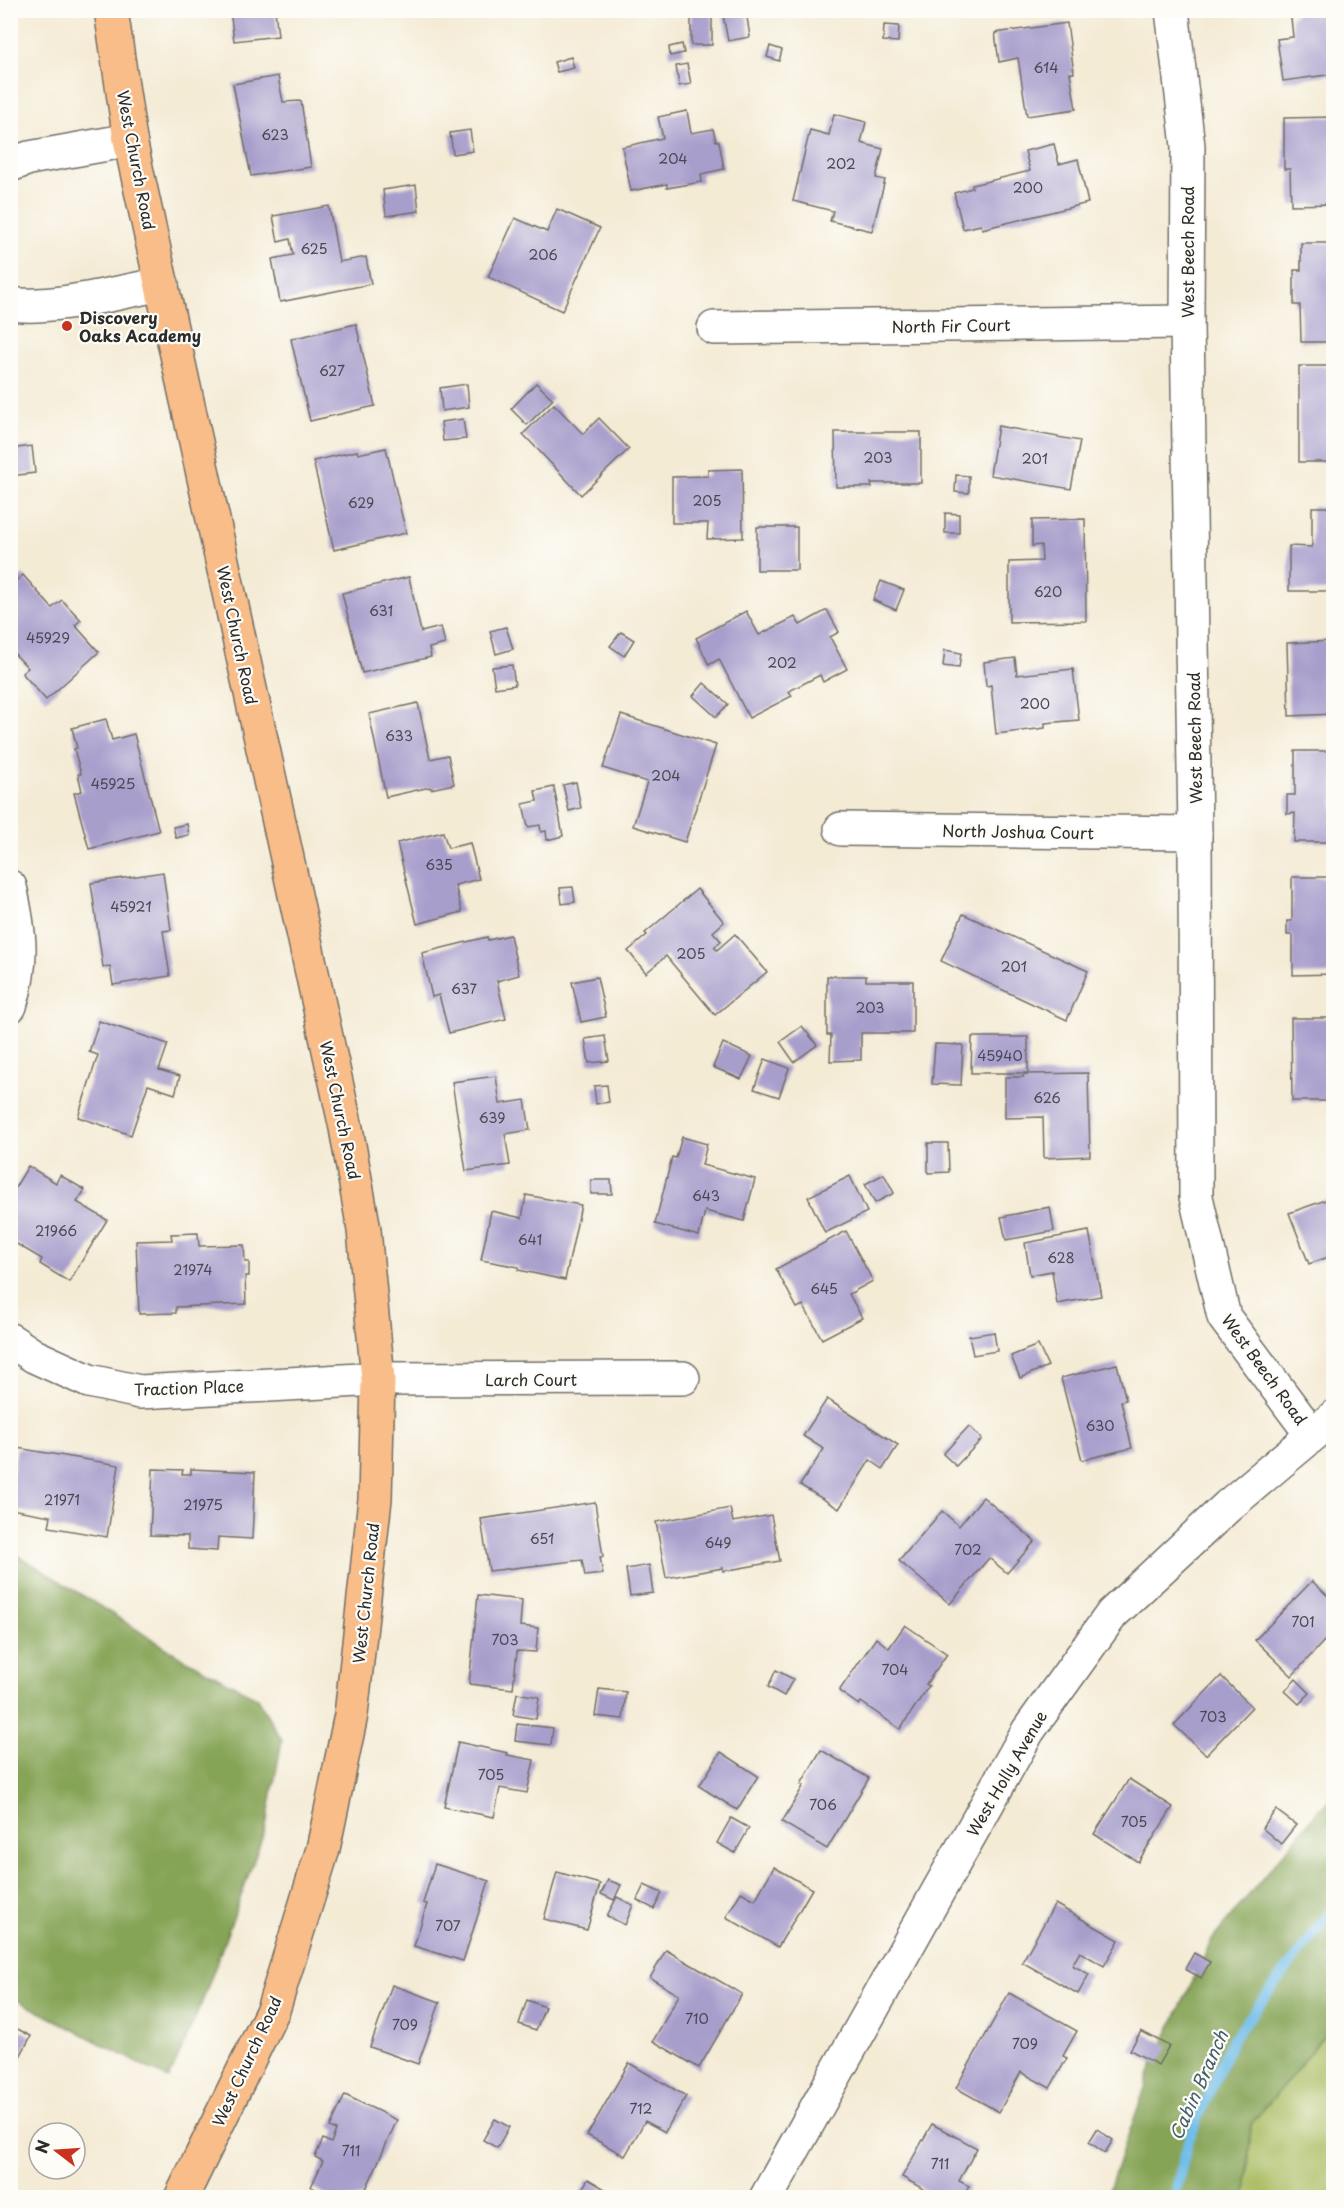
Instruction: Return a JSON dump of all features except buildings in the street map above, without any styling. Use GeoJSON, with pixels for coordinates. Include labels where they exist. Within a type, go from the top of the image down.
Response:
{"type":"FeatureCollection","features":[{"type":"Feature","properties":{"kind":"main road","name":"West Church Road"},"geometry":{"type":"LineString","coordinates":[[111,10],[130,140],[346,1128],[364,1230],[378,1379],[375,1499],[363,1614],[351,1715],[323,1849],[273,2010],[181,2198]]}},
{"type":"Feature","properties":{"kind":"street","name":"West Beech Road"},"geometry":{"type":"LineString","coordinates":[[1172,10],[1188,147],[1187,322],[1195,833],[1196,1197],[1224,1317],[1323,1426]]}},
{"type":"Feature","properties":{"kind":"street"},"geometry":{"type":"LineString","coordinates":[[10,165],[29,158],[130,140]]}},
{"type":"Feature","properties":{"kind":"street"},"geometry":{"type":"LineString","coordinates":[[10,304],[28,306],[89,298],[162,284]]}},
{"type":"Feature","properties":{"kind":"street","name":"North Fir Court"},"geometry":{"type":"LineString","coordinates":[[714,328],[1187,322]]}},
{"type":"Feature","properties":{"kind":"street","name":"North Joshua Court"},"geometry":{"type":"LineString","coordinates":[[841,829],[1195,833]]}},
{"type":"Feature","properties":{"kind":"street"},"geometry":{"type":"LineString","coordinates":[[10,887],[20,933],[18,982],[10,1006]]}},
{"type":"Feature","properties":{"kind":"street","name":"Traction Place"},"geometry":{"type":"LineString","coordinates":[[10,1340],[34,1356],[89,1382],[140,1392],[378,1379]]}},
{"type":"Feature","properties":{"kind":"street","name":"Larch Court"},"geometry":{"type":"LineString","coordinates":[[378,1379],[683,1378]]}},
{"type":"Feature","properties":{"kind":"street","name":"West Holly Avenue"},"geometry":{"type":"LineString","coordinates":[[766,2198],[1028,1731],[1112,1614],[1228,1506],[1323,1426]]}},
{"type":"Feature","properties":{"kind":"green space"},"geometry":{"type":"Polygon","coordinates":[[[10,1550],[179,1656],[257,1698],[282,1740],[266,1827],[205,1995],[169,2079],[11,1997],[10,1550]]]}},
{"type":"Feature","properties":{"kind":"green space"},"geometry":{"type":"Polygon","coordinates":[[[1333,1797],[1333,2024],[1251,2124],[1246,2197],[1106,2198],[1153,2065],[1212,1940],[1316,1813],[1333,1797]]]}},
{"type":"Feature","properties":{"kind":"green space"},"geometry":{"type":"Polygon","coordinates":[[[1333,2024],[1333,2197],[1246,2198],[1251,2124],[1333,2024]]]}},
{"type":"Feature","properties":{"kind":"waterway","name":"Cabin Branch"},"geometry":{"type":"LineString","coordinates":[[1174,2198],[1188,2142],[1232,2040],[1334,1908]]}},
{"type":"Feature","properties":{"kind":"place","name":"Discovery Oaks Academy"},"geometry":{"type":"Point","coordinates":[67,326]}}]}
